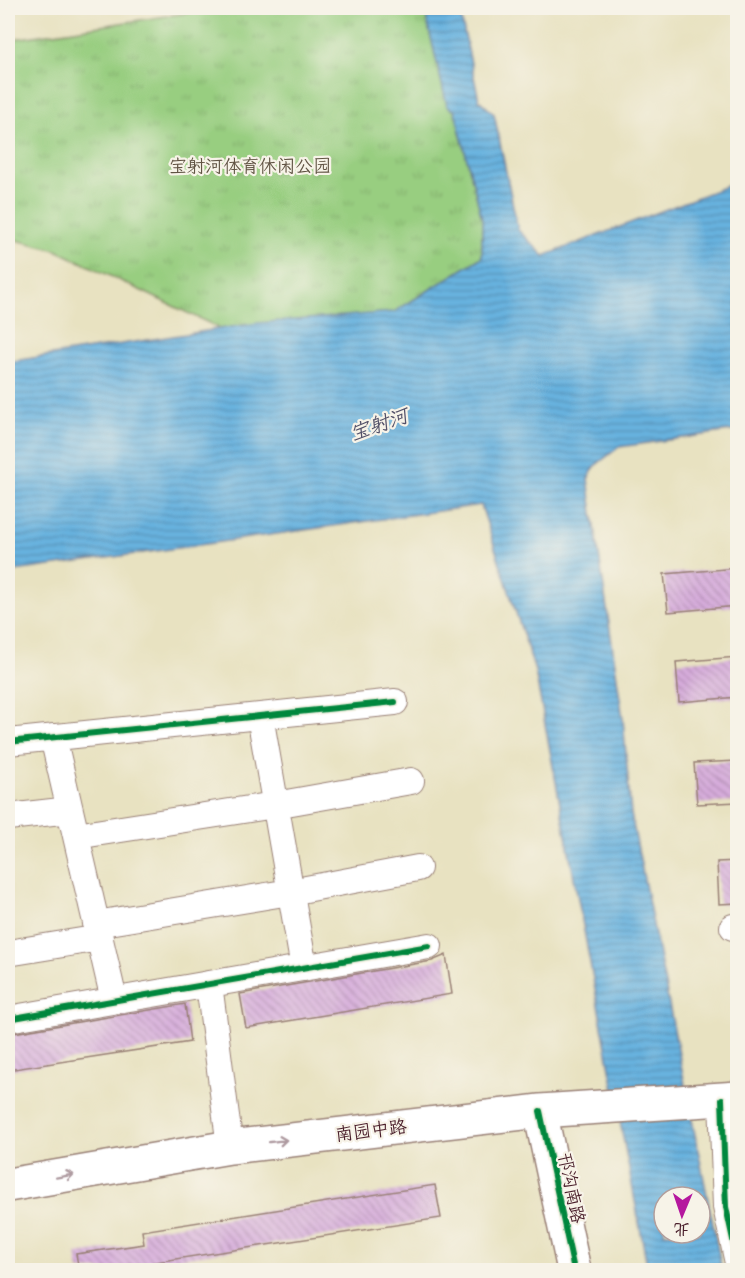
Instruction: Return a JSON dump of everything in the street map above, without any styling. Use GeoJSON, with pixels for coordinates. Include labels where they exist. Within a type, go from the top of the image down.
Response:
{"type":"FeatureCollection","features":[{"type":"Feature","properties":{"kind":"main road","name":"南园中路"},"geometry":{"type":"LineString","coordinates":[[8,1162],[228,1136],[572,1100],[721,1091]]}},
{"type":"Feature","properties":{"kind":"main road","name":"南园中路"},"geometry":{"type":"LineString","coordinates":[[8,1185],[228,1136],[540,1111],[572,1100]]}},
{"type":"Feature","properties":{"kind":"main road","name":"邗沟南路"},"geometry":{"type":"LineString","coordinates":[[540,1111],[574,1270]]}},
{"type":"Feature","properties":{"kind":"street"},"geometry":{"type":"LineString","coordinates":[[8,742],[395,702]]}},
{"type":"Feature","properties":{"kind":"street"},"geometry":{"type":"LineString","coordinates":[[260,716],[304,968]]}},
{"type":"Feature","properties":{"kind":"street"},"geometry":{"type":"LineString","coordinates":[[53,737],[114,1000]]}},
{"type":"Feature","properties":{"kind":"street"},"geometry":{"type":"LineString","coordinates":[[76,836],[411,781]]}},
{"type":"Feature","properties":{"kind":"street"},"geometry":{"type":"LineString","coordinates":[[8,817],[70,810]]}},
{"type":"Feature","properties":{"kind":"street"},"geometry":{"type":"LineString","coordinates":[[8,953],[98,931],[418,868]]}},
{"type":"Feature","properties":{"kind":"street"},"geometry":{"type":"LineString","coordinates":[[8,1019],[429,946]]}},
{"type":"Feature","properties":{"kind":"street"},"geometry":{"type":"LineString","coordinates":[[209,984],[228,1136]]}},
{"type":"Feature","properties":{"kind":"street"},"geometry":{"type":"LineString","coordinates":[[721,1091],[726,1207],[738,1263]]}},
{"type":"Feature","properties":{"kind":"green space","name":"宝射河体育休闲公园"},"geometry":{"type":"Polygon","coordinates":[[[220,8],[424,8],[447,105],[455,111],[482,219],[482,257],[394,312],[221,329],[56,250],[8,238],[8,40],[220,8]]]}},
{"type":"Feature","properties":{"kind":"water","name":"宝射河"},"geometry":{"type":"Polygon","coordinates":[[[424,8],[459,8],[479,100],[494,114],[518,230],[544,256],[737,182],[737,430],[619,447],[596,465],[588,479],[623,719],[631,814],[705,1185],[652,1185],[652,1245],[712,1245],[712,1220],[722,1270],[648,1270],[535,671],[481,505],[8,572],[8,362],[257,323],[394,312],[482,257],[482,219],[455,111],[447,106],[424,8]]]}},
{"type":"Feature","properties":{"kind":"building"},"geometry":{"type":"Polygon","coordinates":[[[738,568],[738,606],[668,612],[664,574],[738,568]]]}},
{"type":"Feature","properties":{"kind":"building"},"geometry":{"type":"Polygon","coordinates":[[[738,657],[738,697],[679,702],[676,662],[738,657]]]}},
{"type":"Feature","properties":{"kind":"building"},"geometry":{"type":"Polygon","coordinates":[[[738,761],[738,802],[697,804],[694,763],[738,761]]]}},
{"type":"Feature","properties":{"kind":"building"},"geometry":{"type":"Polygon","coordinates":[[[738,861],[738,903],[719,904],[717,862],[738,861]]]}},
{"type":"Feature","properties":{"kind":"building"},"geometry":{"type":"Polygon","coordinates":[[[446,955],[452,994],[246,1028],[240,994],[432,961],[446,955]]]}},
{"type":"Feature","properties":{"kind":"building"},"geometry":{"type":"Polygon","coordinates":[[[185,1004],[190,1042],[8,1070],[8,1034],[185,1004]]]}},
{"type":"Feature","properties":{"kind":"building"},"geometry":{"type":"Polygon","coordinates":[[[435,1185],[441,1218],[149,1263],[151,1270],[79,1270],[76,1254],[144,1244],[142,1231],[435,1185]]]}},
{"type":"Feature","properties":{"kind":"cycle path"},"geometry":{"type":"LineString","coordinates":[[8,742],[395,702]]}},
{"type":"Feature","properties":{"kind":"cycle path"},"geometry":{"type":"LineString","coordinates":[[8,1019],[429,946]]}},
{"type":"Feature","properties":{"kind":"cycle path"},"geometry":{"type":"LineString","coordinates":[[722,1099],[726,1207],[738,1263]]}},
{"type":"Feature","properties":{"kind":"cycle path"},"geometry":{"type":"LineString","coordinates":[[540,1111],[574,1270]]}}]}
